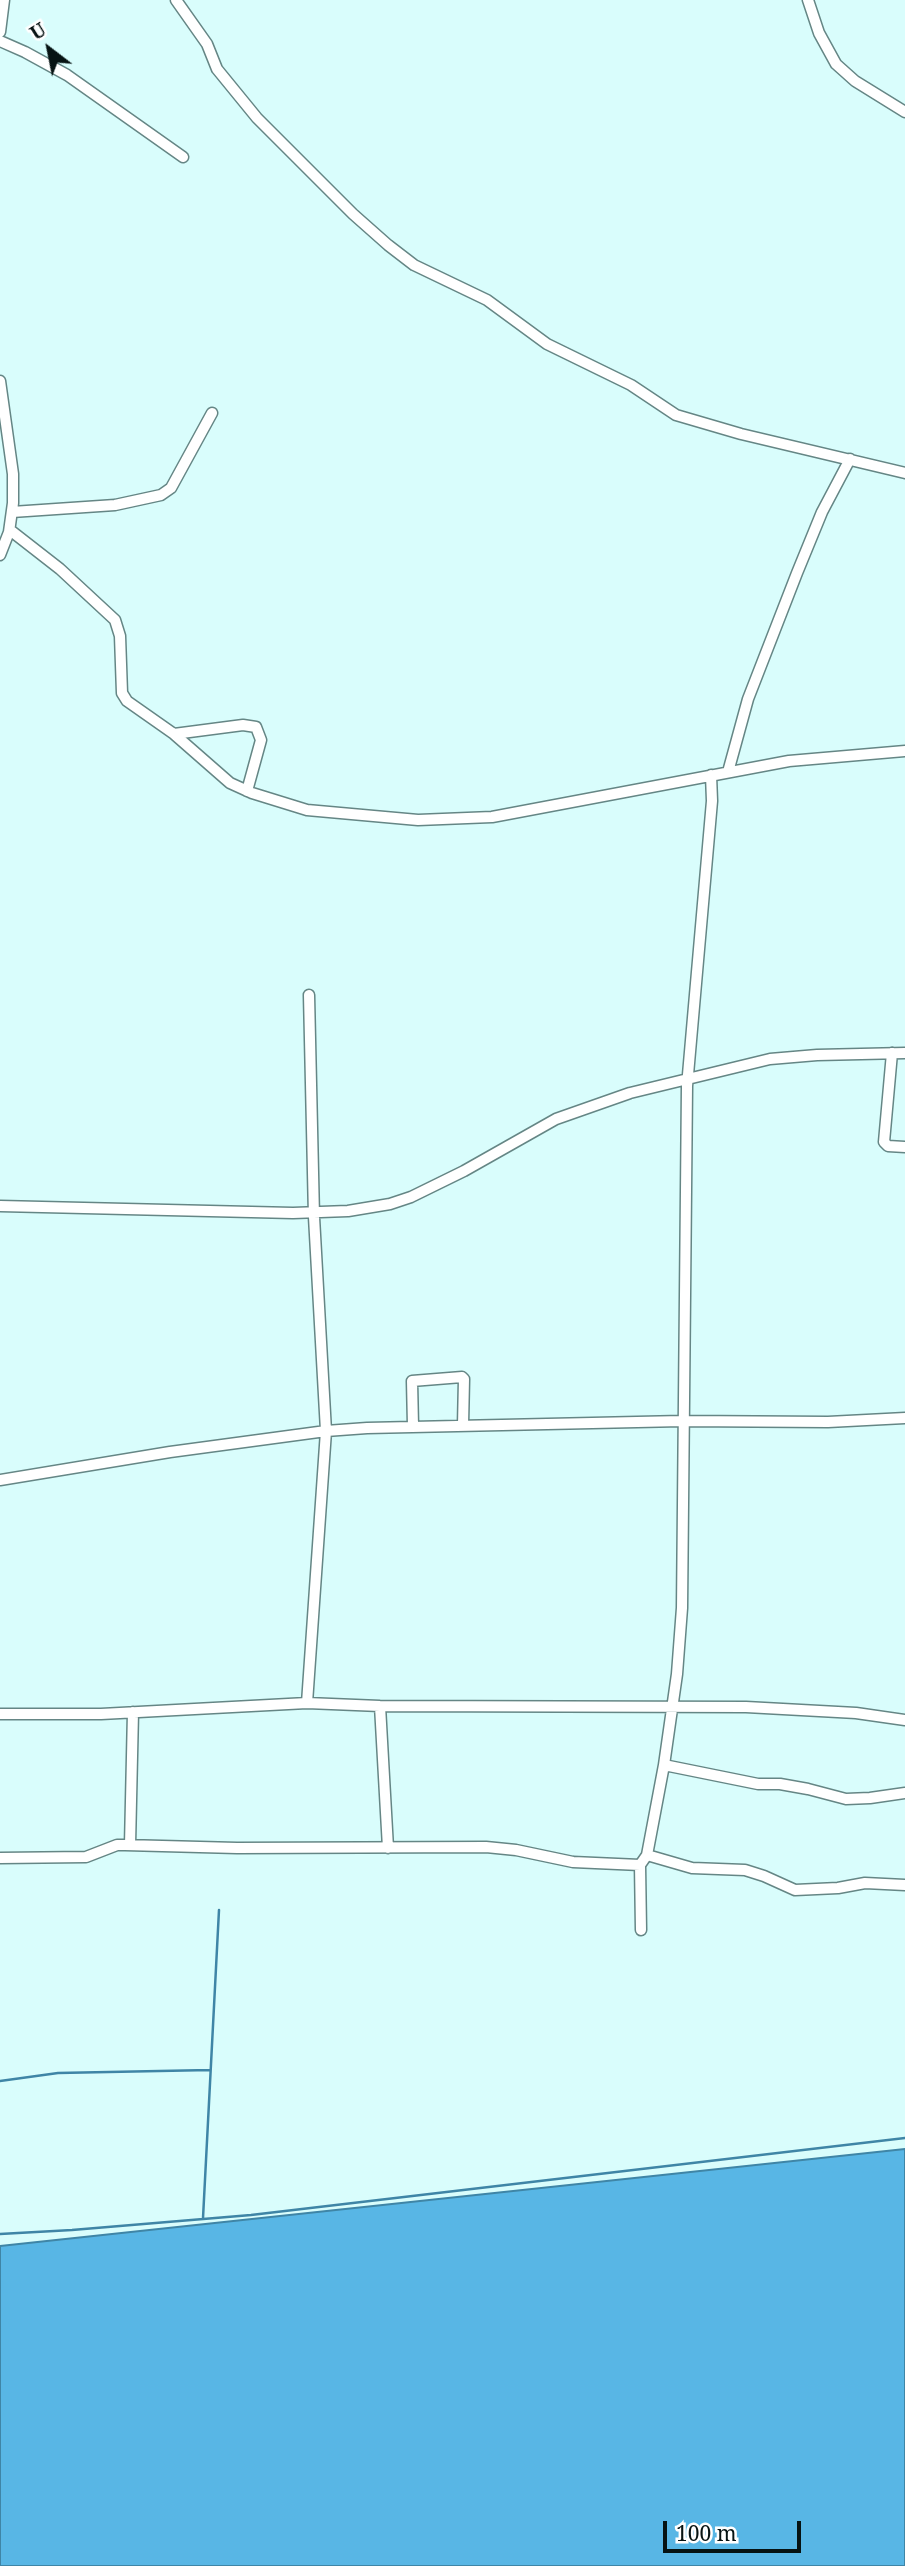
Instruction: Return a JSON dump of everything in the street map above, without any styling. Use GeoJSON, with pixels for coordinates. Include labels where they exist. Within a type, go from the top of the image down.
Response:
{"type":"FeatureCollection","features":[{"type":"Feature","properties":{"kind":"street"},"geometry":{"type":"LineString","coordinates":[[0,32],[4,0]]}},
{"type":"Feature","properties":{"kind":"street"},"geometry":{"type":"LineString","coordinates":[[176,0],[207,44],[217,69],[257,118],[353,214],[401,256],[426,271],[488,300],[547,344],[631,385],[676,415],[741,434],[905,474]]}},
{"type":"Feature","properties":{"kind":"street"},"geometry":{"type":"LineString","coordinates":[[808,0],[819,33],[836,64],[855,81],[905,113]]}},
{"type":"Feature","properties":{"kind":"street"},"geometry":{"type":"LineString","coordinates":[[0,41],[67,75],[183,157]]}},
{"type":"Feature","properties":{"kind":"street"},"geometry":{"type":"LineString","coordinates":[[0,381],[13,474],[8,521],[0,555]]}},
{"type":"Feature","properties":{"kind":"street"},"geometry":{"type":"LineString","coordinates":[[8,521],[161,495],[171,488],[212,413]]}},
{"type":"Feature","properties":{"kind":"street"},"geometry":{"type":"LineString","coordinates":[[728,772],[748,699],[797,573],[822,512],[850,459]]}},
{"type":"Feature","properties":{"kind":"street"},"geometry":{"type":"LineString","coordinates":[[8,521],[115,620],[120,636],[122,696],[127,701],[174,734],[221,777],[247,791],[314,811],[418,820],[492,817],[789,761],[905,751]]}},
{"type":"Feature","properties":{"kind":"street"},"geometry":{"type":"LineString","coordinates":[[174,734],[243,725],[256,727],[261,740],[247,791]]}},
{"type":"Feature","properties":{"kind":"street"},"geometry":{"type":"LineString","coordinates":[[641,1930],[640,1865],[647,1855],[664,1765],[673,1707],[682,1608],[687,1079],[712,801],[711,775]]}},
{"type":"Feature","properties":{"kind":"street"},"geometry":{"type":"LineString","coordinates":[[307,1703],[326,1431],[314,1214],[309,995]]}},
{"type":"Feature","properties":{"kind":"street"},"geometry":{"type":"LineString","coordinates":[[892,1053],[884,1142],[888,1146],[905,1147]]}},
{"type":"Feature","properties":{"kind":"street"},"geometry":{"type":"LineString","coordinates":[[0,1206],[314,1214],[348,1211],[411,1197],[464,1171],[556,1119],[630,1093],[770,1059],[817,1055],[905,1054]]}},
{"type":"Feature","properties":{"kind":"street"},"geometry":{"type":"LineString","coordinates":[[413,1426],[412,1381],[460,1377],[464,1379],[463,1425]]}},
{"type":"Feature","properties":{"kind":"street"},"geometry":{"type":"LineString","coordinates":[[0,1480],[157,1454],[326,1431],[413,1426],[682,1421],[828,1422],[905,1418]]}},
{"type":"Feature","properties":{"kind":"street"},"geometry":{"type":"LineString","coordinates":[[0,1714],[133,1712],[307,1703],[380,1706],[802,1709],[905,1720]]}},
{"type":"Feature","properties":{"kind":"street"},"geometry":{"type":"LineString","coordinates":[[380,1706],[388,1848]]}},
{"type":"Feature","properties":{"kind":"street"},"geometry":{"type":"LineString","coordinates":[[130,1845],[133,1712]]}},
{"type":"Feature","properties":{"kind":"street"},"geometry":{"type":"LineString","coordinates":[[664,1765],[758,1784],[808,1788],[846,1798],[905,1793]]}},
{"type":"Feature","properties":{"kind":"street"},"geometry":{"type":"LineString","coordinates":[[0,1858],[86,1857],[117,1845],[500,1848],[559,1860],[640,1865]]}},
{"type":"Feature","properties":{"kind":"street"},"geometry":{"type":"LineString","coordinates":[[647,1855],[692,1868],[745,1870],[795,1890],[838,1888],[864,1883],[905,1885]]}},
{"type":"Feature","properties":{"kind":"water"},"geometry":{"type":"Polygon","coordinates":[[[905,2149],[905,2566],[0,2566],[0,2246],[905,2149]]]}},
{"type":"Feature","properties":{"kind":"waterway"},"geometry":{"type":"LineString","coordinates":[[203,2218],[219,1910]]}},
{"type":"Feature","properties":{"kind":"waterway"},"geometry":{"type":"LineString","coordinates":[[0,2081],[58,2073],[210,2070]]}},
{"type":"Feature","properties":{"kind":"waterway"},"geometry":{"type":"LineString","coordinates":[[0,2234],[251,2215],[905,2138]]}}]}
